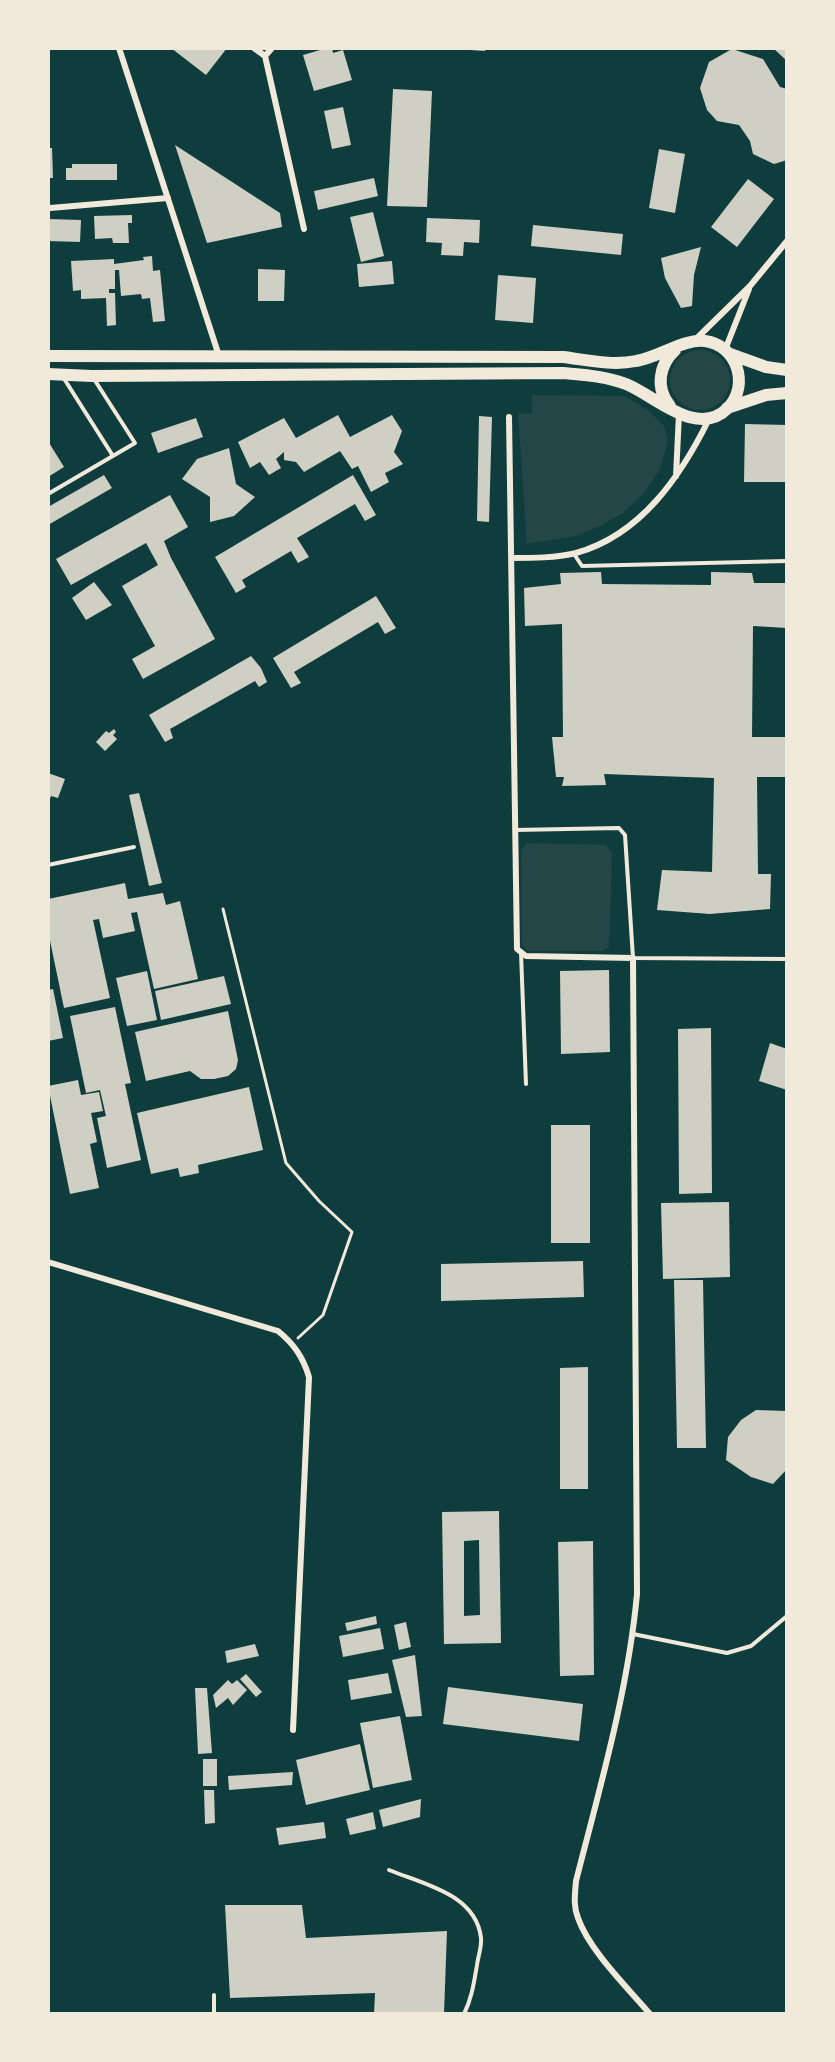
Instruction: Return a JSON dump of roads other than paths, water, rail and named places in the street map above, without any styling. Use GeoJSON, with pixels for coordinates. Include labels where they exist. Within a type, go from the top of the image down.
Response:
{"type":"FeatureCollection","features":[{"type":"Feature","properties":{"kind":"main road"},"geometry":{"type":"LineString","coordinates":[[48,356],[563,357],[624,363],[638,361],[694,341],[713,343],[727,352],[766,367],[787,370]]}},
{"type":"Feature","properties":{"kind":"main road"},"geometry":{"type":"LineString","coordinates":[[676,411],[664,397],[660,379],[666,360],[678,347]]}},
{"type":"Feature","properties":{"kind":"main road"},"geometry":{"type":"LineString","coordinates":[[727,352],[738,370],[739,383],[728,408]]}},
{"type":"Feature","properties":{"kind":"main road"},"geometry":{"type":"LineString","coordinates":[[48,374],[93,376],[563,373],[601,377],[623,383],[692,419],[709,418],[758,397],[787,393]]}},
{"type":"Feature","properties":{"kind":"street"},"geometry":{"type":"LineString","coordinates":[[119,48],[219,356]]}},
{"type":"Feature","properties":{"kind":"street"},"geometry":{"type":"LineString","coordinates":[[254,48],[265,56],[304,229]]}},
{"type":"Feature","properties":{"kind":"street"},"geometry":{"type":"LineString","coordinates":[[265,56],[272,48]]}},
{"type":"Feature","properties":{"kind":"street"},"geometry":{"type":"LineString","coordinates":[[50,208],[168,198]]}},
{"type":"Feature","properties":{"kind":"street"},"geometry":{"type":"LineString","coordinates":[[694,341],[750,286],[787,241]]}},
{"type":"Feature","properties":{"kind":"street"},"geometry":{"type":"LineString","coordinates":[[727,352],[750,286]]}},
{"type":"Feature","properties":{"kind":"street"},"geometry":{"type":"LineString","coordinates":[[676,411],[676,476]]}},
{"type":"Feature","properties":{"kind":"street"},"geometry":{"type":"LineString","coordinates":[[509,417],[517,949],[526,956],[633,958],[638,1594],[633,1634],[612,1735],[576,1881],[574,1899],[578,1918],[590,1941],[607,1965],[650,2014]]}},
{"type":"Feature","properties":{"kind":"street"},"geometry":{"type":"LineString","coordinates":[[511,558],[574,554],[598,546],[627,528],[646,512],[676,476],[697,444],[709,418]]}},
{"type":"Feature","properties":{"kind":"street"},"geometry":{"type":"LineString","coordinates":[[48,1262],[278,1331],[292,1343],[305,1362],[309,1377],[293,1730]]}},
{"type":"Feature","properties":{"kind":"lane"},"geometry":{"type":"LineString","coordinates":[[61,374],[113,456]]}},
{"type":"Feature","properties":{"kind":"lane"},"geometry":{"type":"LineString","coordinates":[[48,494],[135,443],[93,376]]}},
{"type":"Feature","properties":{"kind":"lane"},"geometry":{"type":"LineString","coordinates":[[574,554],[582,566],[787,561]]}},
{"type":"Feature","properties":{"kind":"lane"},"geometry":{"type":"LineString","coordinates":[[515,830],[619,828],[623,831],[633,958],[787,959]]}},
{"type":"Feature","properties":{"kind":"lane"},"geometry":{"type":"LineString","coordinates":[[48,865],[134,847]]}},
{"type":"Feature","properties":{"kind":"lane"},"geometry":{"type":"LineString","coordinates":[[520,953],[526,1084]]}},
{"type":"Feature","properties":{"kind":"lane"},"geometry":{"type":"LineString","coordinates":[[633,1634],[727,1653],[751,1646],[787,1616]]}},
{"type":"Feature","properties":{"kind":"lane"},"geometry":{"type":"LineString","coordinates":[[389,1870],[452,1896],[469,1908],[481,1938],[471,2000],[464,2014]]}},
{"type":"Feature","properties":{"kind":"lane"},"geometry":{"type":"LineString","coordinates":[[214,1995],[214,2014]]}}]}
